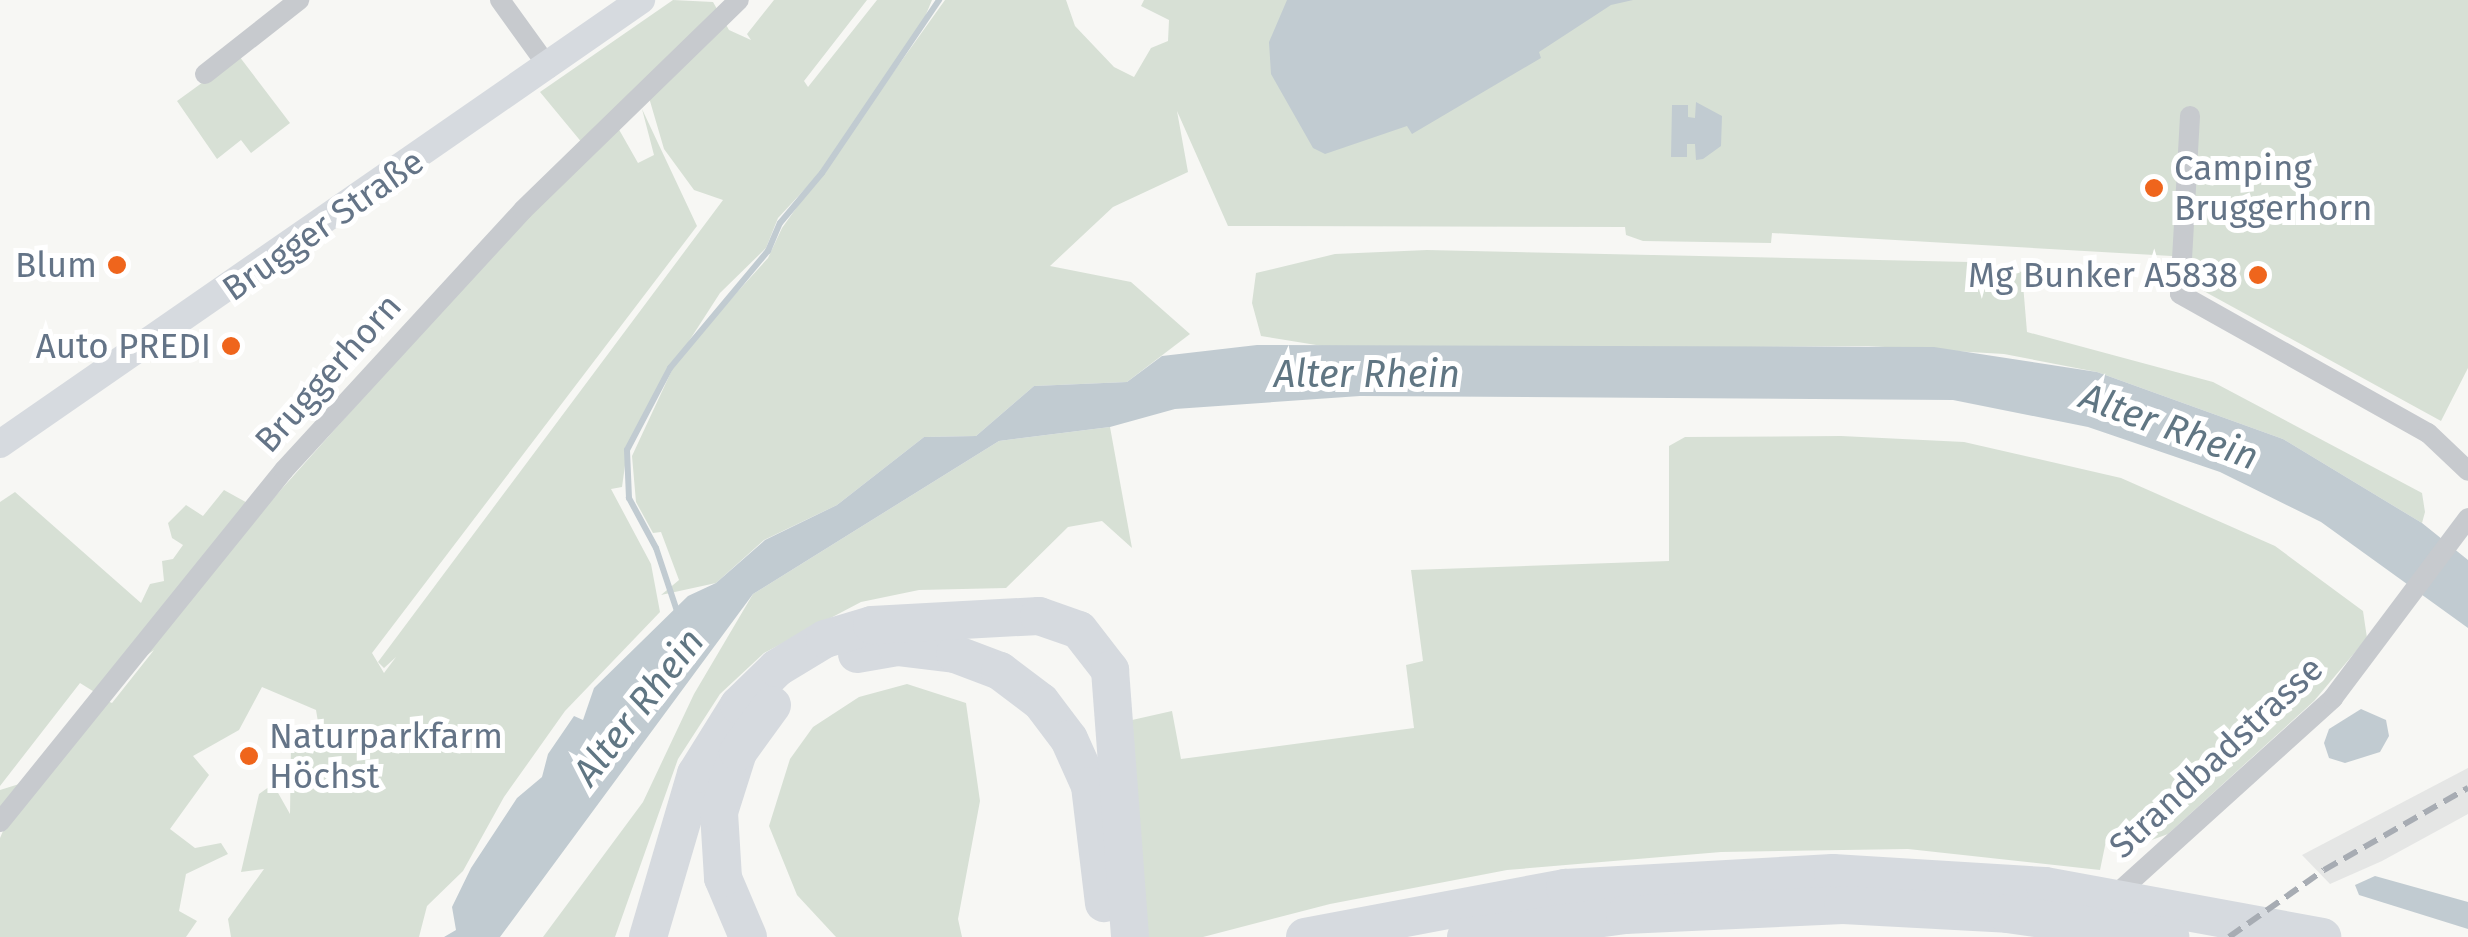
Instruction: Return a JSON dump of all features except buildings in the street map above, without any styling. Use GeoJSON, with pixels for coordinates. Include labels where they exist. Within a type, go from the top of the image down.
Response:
{"type":"FeatureCollection","features":[{"type":"Feature","properties":{"kind":"highway"},"geometry":{"type":"LineString","coordinates":[[648,937],[696,774],[730,716],[764,678],[812,646],[856,629],[1000,616],[1068,623],[1095,645],[1110,670],[1118,932]]}},
{"type":"Feature","properties":{"kind":"highway"},"geometry":{"type":"LineString","coordinates":[[748,937],[726,890],[718,850],[720,801],[738,752],[767,710],[810,674],[846,657],[897,647],[954,654],[1000,671],[1060,726],[1093,798],[1118,932]]}},
{"type":"Feature","properties":{"kind":"highway"},"geometry":{"type":"LineString","coordinates":[[1305,937],[1565,888],[1833,873],[2046,886],[2322,937]]}},
{"type":"Feature","properties":{"kind":"highway"},"geometry":{"type":"LineString","coordinates":[[1466,937],[1625,914],[1843,905],[2006,914],[2170,937]]}},
{"type":"Feature","properties":{"kind":"main road","name":"Brugger Straße"},"geometry":{"type":"LineString","coordinates":[[0,444],[549,68],[641,0]]}},
{"type":"Feature","properties":{"kind":"street"},"geometry":{"type":"LineString","coordinates":[[205,74],[300,0]]}},
{"type":"Feature","properties":{"kind":"street"},"geometry":{"type":"LineString","coordinates":[[500,0],[549,68]]}},
{"type":"Feature","properties":{"kind":"street","name":"Bruggerhorn"},"geometry":{"type":"LineString","coordinates":[[0,822],[310,441],[522,210],[739,0]]}},
{"type":"Feature","properties":{"kind":"street"},"geometry":{"type":"LineString","coordinates":[[2190,116],[2180,294],[2428,433],[2468,471]]}},
{"type":"Feature","properties":{"kind":"street","name":"Strandbadstrasse"},"geometry":{"type":"LineString","coordinates":[[2070,937],[2333,698],[2467,519]]}},
{"type":"Feature","properties":{"kind":"shaded area"},"geometry":{"type":"Polygon","coordinates":[[[673,0],[713,2],[729,30],[751,40],[747,34],[774,0],[867,0],[804,81],[808,87],[877,0],[932,0],[922,24],[818,175],[778,218],[766,248],[720,293],[680,355],[768,258],[782,228],[945,0],[1066,0],[1075,26],[1114,67],[1134,77],[1151,48],[1168,41],[1169,20],[1141,6],[1144,0],[2468,0],[2468,368],[2441,421],[2189,283],[2189,257],[1772,233],[1771,243],[1643,241],[1626,235],[1625,227],[1228,226],[1177,111],[1188,172],[1113,207],[1050,266],[1131,282],[1190,334],[1127,382],[1034,386],[976,436],[924,437],[837,505],[764,540],[716,583],[661,595],[679,580],[661,532],[653,533],[636,502],[632,456],[678,357],[628,444],[622,487],[611,489],[651,564],[660,612],[565,711],[504,797],[463,871],[427,906],[419,937],[231,937],[228,919],[264,869],[241,872],[259,794],[273,784],[290,814],[291,745],[319,728],[316,710],[262,687],[239,730],[193,756],[209,775],[170,829],[195,848],[221,843],[228,854],[186,874],[179,911],[197,921],[186,937],[0,937],[0,838],[9,817],[0,821],[0,790],[32,780],[105,700],[112,703],[154,650],[96,693],[80,683],[0,786],[0,502],[15,492],[141,603],[150,584],[164,581],[162,561],[173,559],[183,545],[172,538],[168,523],[186,505],[203,516],[224,490],[262,511],[527,214],[617,126],[638,163],[654,155],[642,109],[697,226],[372,653],[384,673],[396,657],[384,668],[378,662],[723,200],[694,190],[664,149],[645,84],[583,144],[540,92],[673,0]]]}},
{"type":"Feature","properties":{"kind":"shaded area"},"geometry":{"type":"Polygon","coordinates":[[[239,56],[290,123],[251,153],[241,140],[217,159],[177,101],[239,56]]]}},
{"type":"Feature","properties":{"kind":"shaded area"},"geometry":{"type":"Polygon","coordinates":[[[1427,250],[1969,262],[2022,272],[2027,332],[2213,382],[2422,493],[2425,512],[2422,523],[2283,439],[2097,372],[2004,354],[1868,346],[1347,350],[1261,336],[1252,303],[1256,273],[1335,254],[1427,250]]]}},
{"type":"Feature","properties":{"kind":"shaded area"},"geometry":{"type":"Polygon","coordinates":[[[1110,427],[1132,548],[1102,521],[1068,527],[1006,588],[919,590],[861,602],[764,653],[720,694],[678,759],[615,937],[543,937],[643,802],[694,694],[753,594],[999,441],[1110,427]]]}},
{"type":"Feature","properties":{"kind":"shaded area"},"geometry":{"type":"Polygon","coordinates":[[[1841,436],[1964,442],[2121,478],[2275,546],[2363,611],[2367,638],[2314,701],[2168,834],[2138,845],[2106,841],[2100,870],[1908,849],[1721,852],[1507,870],[1330,904],[1203,937],[1145,937],[1132,720],[1172,711],[1181,759],[1414,728],[1406,665],[1423,661],[1411,570],[1669,561],[1669,446],[1685,437],[1841,436]]]}},
{"type":"Feature","properties":{"kind":"shaded area"},"geometry":{"type":"Polygon","coordinates":[[[907,684],[966,703],[980,801],[958,919],[962,937],[836,937],[797,895],[769,826],[790,759],[813,727],[859,697],[907,684]]]}},
{"type":"Feature","properties":{"kind":"shaded area"},"geometry":{"type":"Polygon","coordinates":[[[2468,768],[2468,814],[2382,861],[2330,884],[2302,855],[2468,768]]]}},
{"type":"Feature","properties":{"kind":"water"},"geometry":{"type":"Polygon","coordinates":[[[1287,0],[1633,0],[1611,5],[1539,52],[1541,58],[1412,134],[1407,126],[1325,154],[1313,148],[1271,74],[1269,42],[1287,0]]]}},
{"type":"Feature","properties":{"kind":"water"},"geometry":{"type":"Polygon","coordinates":[[[1696,102],[1722,116],[1721,146],[1696,160],[1695,144],[1687,144],[1687,157],[1671,157],[1672,105],[1688,105],[1688,117],[1695,118],[1696,102]]]}},
{"type":"Feature","properties":{"kind":"water","name":"Alter Rhein"},"geometry":{"type":"Polygon","coordinates":[[[1257,345],[1934,347],[2097,372],[2283,439],[2422,523],[2468,560],[2468,628],[2321,522],[2220,472],[2088,427],[1953,400],[1360,396],[1175,409],[1110,427],[999,441],[753,594],[500,937],[444,937],[456,930],[452,907],[471,868],[517,798],[542,777],[548,754],[574,716],[583,720],[594,688],[688,596],[716,583],[765,540],[837,505],[924,437],[976,436],[1034,386],[1127,382],[1162,356],[1257,345]]]}},
{"type":"Feature","properties":{"kind":"water"},"geometry":{"type":"Polygon","coordinates":[[[2361,709],[2386,720],[2389,736],[2380,752],[2345,763],[2329,758],[2324,743],[2329,729],[2361,709]]]}},
{"type":"Feature","properties":{"kind":"water"},"geometry":{"type":"Polygon","coordinates":[[[2375,876],[2468,902],[2468,929],[2359,895],[2355,885],[2375,876]]]}},
{"type":"Feature","properties":{"kind":"waterway","name":"Alter Rhein"},"geometry":{"type":"LineString","coordinates":[[677,611],[656,548],[629,498],[627,450],[670,368],[768,251],[780,223],[822,173],[939,0]]}},
{"type":"Feature","properties":{"kind":"railway"},"geometry":{"type":"LineString","coordinates":[[2229,937],[2324,870],[2468,788]]}},
{"type":"Feature","properties":{"kind":"place","name":"Camping Bruggerhorn"},"geometry":{"type":"Point","coordinates":[2154,188]}},
{"type":"Feature","properties":{"kind":"place","name":"Blum"},"geometry":{"type":"Point","coordinates":[117,265]}},
{"type":"Feature","properties":{"kind":"place","name":"Mg Bunker A5838"},"geometry":{"type":"Point","coordinates":[2258,275]}},
{"type":"Feature","properties":{"kind":"place","name":"Auto PREDI"},"geometry":{"type":"Point","coordinates":[231,346]}},
{"type":"Feature","properties":{"kind":"place","name":"Naturparkfarm Höchst"},"geometry":{"type":"Point","coordinates":[249,756]}}]}
